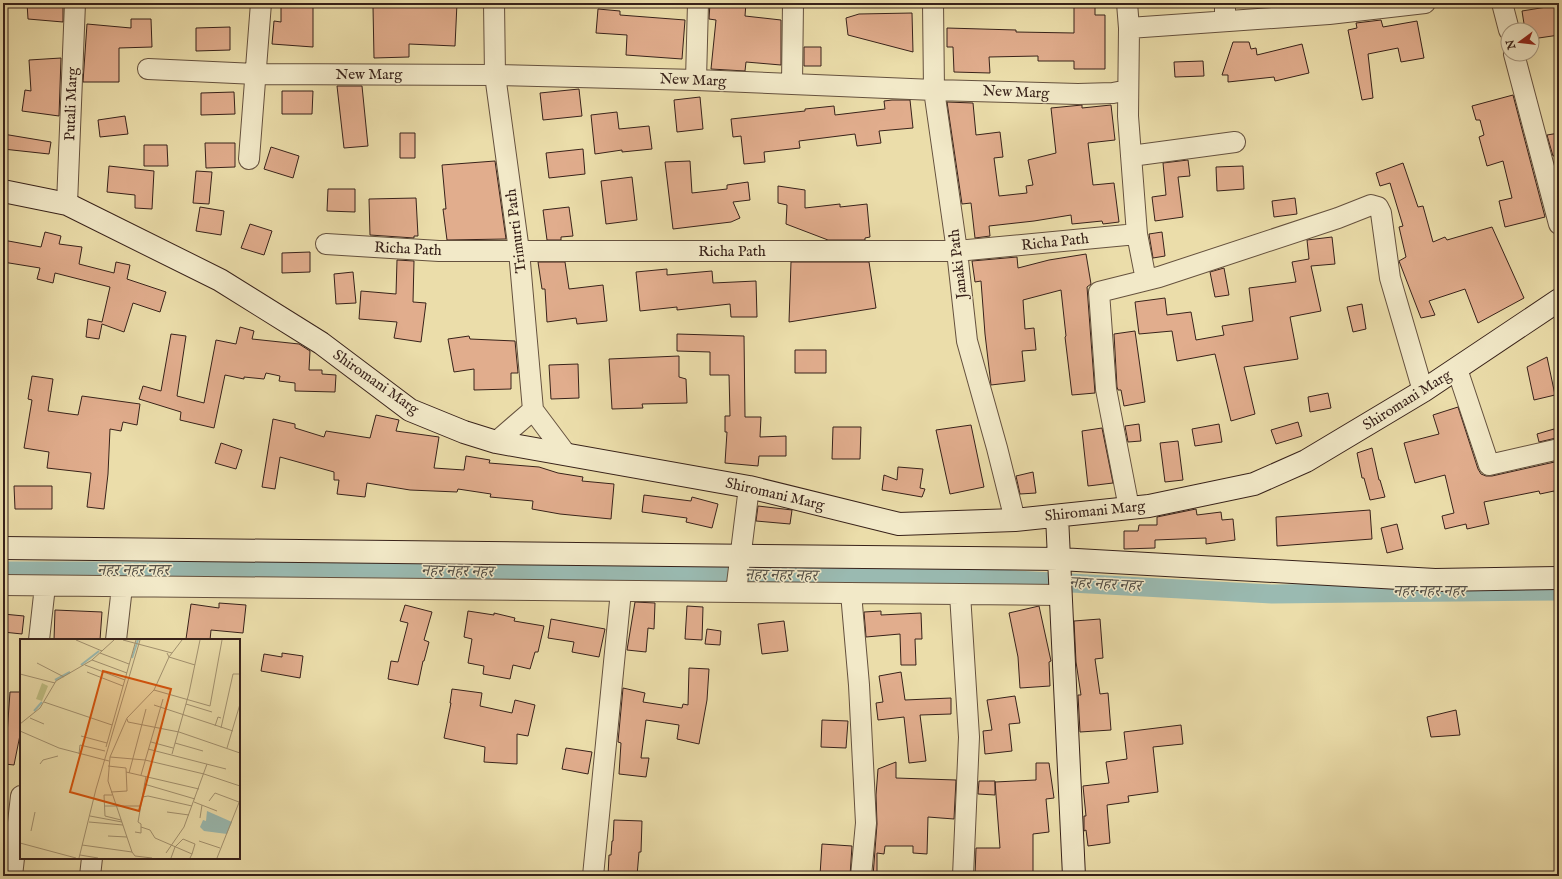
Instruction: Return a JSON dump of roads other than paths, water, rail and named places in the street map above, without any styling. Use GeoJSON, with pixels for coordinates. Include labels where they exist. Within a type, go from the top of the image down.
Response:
{"type":"FeatureCollection","features":[{"type":"Feature","properties":{"kind":"street","name":"Putali Marg"},"geometry":{"type":"LineString","coordinates":[[67,204],[75,3]]}},
{"type":"Feature","properties":{"kind":"street"},"geometry":{"type":"LineString","coordinates":[[249,159],[257,74],[261,3]]}},
{"type":"Feature","properties":{"kind":"street","name":"Trimurti Path"},"geometry":{"type":"LineString","coordinates":[[494,3],[495,75],[519,251],[533,410]]}},
{"type":"Feature","properties":{"kind":"street"},"geometry":{"type":"LineString","coordinates":[[696,80],[698,3]]}},
{"type":"Feature","properties":{"kind":"street"},"geometry":{"type":"LineString","coordinates":[[792,83],[793,3]]}},
{"type":"Feature","properties":{"kind":"street","name":"Janaki Path"},"geometry":{"type":"LineString","coordinates":[[933,3],[934,90],[957,251],[967,341],[997,448],[1015,520]]}},
{"type":"Feature","properties":{"kind":"street"},"geometry":{"type":"LineString","coordinates":[[1127,3],[1129,28],[1128,116],[1137,234],[1146,280]]}},
{"type":"Feature","properties":{"kind":"street"},"geometry":{"type":"LineString","coordinates":[[1129,28],[1225,12],[1329,14],[1393,5],[1425,3]]}},
{"type":"Feature","properties":{"kind":"street"},"geometry":{"type":"LineString","coordinates":[[1502,3],[1507,22]]}},
{"type":"Feature","properties":{"kind":"street"},"geometry":{"type":"LineString","coordinates":[[1516,62],[1559,224]]}},
{"type":"Feature","properties":{"kind":"street","name":"New Marg"},"geometry":{"type":"LineString","coordinates":[[148,69],[257,74],[495,75],[696,80],[934,90],[1078,94],[1113,93],[1128,90]]}},
{"type":"Feature","properties":{"kind":"street"},"geometry":{"type":"LineString","coordinates":[[1131,156],[1235,142]]}},
{"type":"Feature","properties":{"kind":"street","name":"Shiromani Marg"},"geometry":{"type":"LineString","coordinates":[[3,190],[67,204],[220,280],[321,343],[410,410],[464,432],[496,442],[749,487],[899,524],[1015,520],[1149,506],[1254,484],[1306,461],[1424,391],[1559,300]]}},
{"type":"Feature","properties":{"kind":"street"},"geometry":{"type":"LineString","coordinates":[[1129,508],[1106,388],[1099,292],[1146,280],[1324,223],[1371,205],[1378,207],[1381,213],[1390,278],[1424,391]]}},
{"type":"Feature","properties":{"kind":"street","name":"Richa Path"},"geometry":{"type":"LineString","coordinates":[[326,244],[439,251],[957,251],[1137,234]]}},
{"type":"Feature","properties":{"kind":"street"},"geometry":{"type":"LineString","coordinates":[[1457,369],[1489,465],[1559,449]]}},
{"type":"Feature","properties":{"kind":"street"},"geometry":{"type":"LineString","coordinates":[[496,442],[533,410],[566,454]]}},
{"type":"Feature","properties":{"kind":"street"},"geometry":{"type":"LineString","coordinates":[[736,592],[749,487]]}},
{"type":"Feature","properties":{"kind":"street"},"geometry":{"type":"LineString","coordinates":[[1057,516],[1074,876]]}},
{"type":"Feature","properties":{"kind":"street"},"geometry":{"type":"LineString","coordinates":[[3,548],[741,556],[1060,579],[1434,580],[1559,578]]}},
{"type":"Feature","properties":{"kind":"street"},"geometry":{"type":"LineString","coordinates":[[3,585],[960,594],[1060,579]]}},
{"type":"Feature","properties":{"kind":"street"},"geometry":{"type":"LineString","coordinates":[[39,639],[45,586]]}},
{"type":"Feature","properties":{"kind":"street"},"geometry":{"type":"LineString","coordinates":[[116,639],[122,587]]}},
{"type":"Feature","properties":{"kind":"street"},"geometry":{"type":"LineString","coordinates":[[593,876],[621,591]]}},
{"type":"Feature","properties":{"kind":"street"},"geometry":{"type":"LineString","coordinates":[[851,593],[859,686],[866,823],[861,876]]}},
{"type":"Feature","properties":{"kind":"street"},"geometry":{"type":"LineString","coordinates":[[960,594],[969,737],[963,876]]}},
{"type":"Feature","properties":{"kind":"street"},"geometry":{"type":"LineString","coordinates":[[12,876],[20,805]]}},
{"type":"Feature","properties":{"kind":"street"},"geometry":{"type":"LineString","coordinates":[[90,876],[92,859]]}},
{"type":"Feature","properties":{"kind":"waterway","name":"नहर नहर नहर"},"geometry":{"type":"LineString","coordinates":[[3,571],[384,571],[963,577],[1272,594],[1559,591]]}}]}
